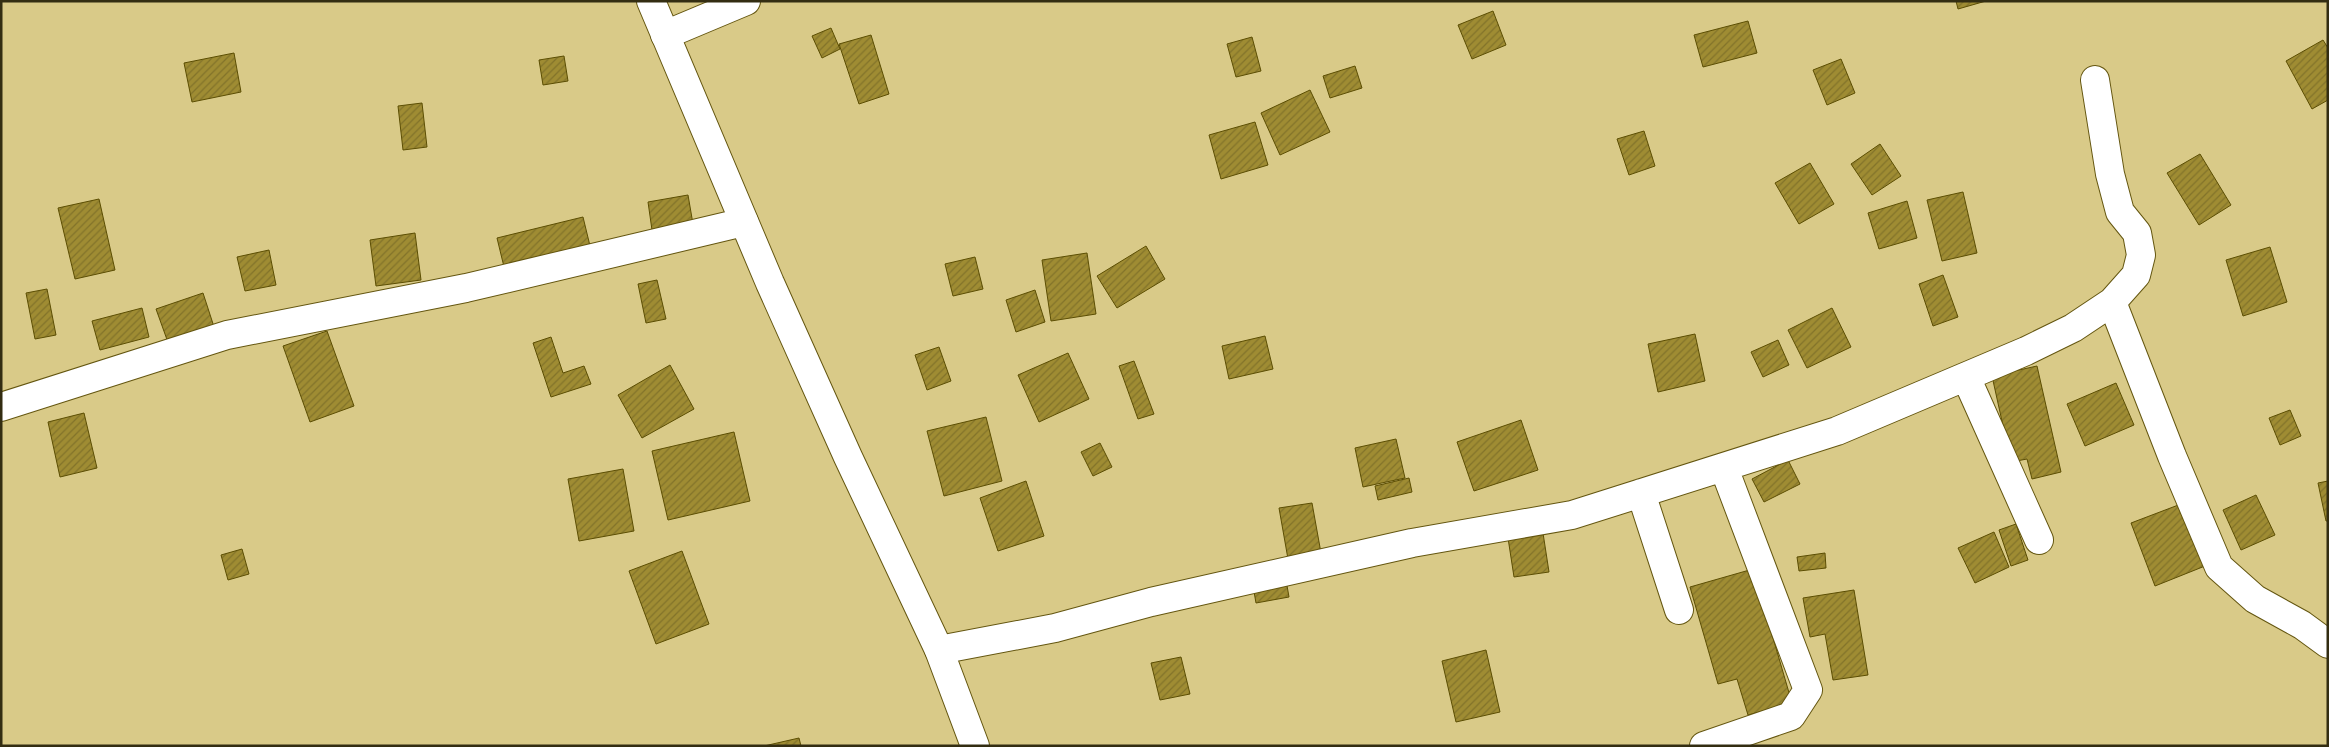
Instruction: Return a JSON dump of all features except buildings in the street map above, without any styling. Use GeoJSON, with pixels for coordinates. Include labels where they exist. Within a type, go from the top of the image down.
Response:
{"type":"FeatureCollection","features":[{"type":"Feature","properties":{"kind":"street"},"geometry":{"type":"LineString","coordinates":[[651,1],[744,222],[848,457],[939,650],[975,746]]}},
{"type":"Feature","properties":{"kind":"street"},"geometry":{"type":"LineString","coordinates":[[665,35],[746,1]]}},
{"type":"Feature","properties":{"kind":"street"},"geometry":{"type":"LineString","coordinates":[[939,650],[1055,628],[1151,602],[1412,543],[1572,515],[1837,431],[1966,377],[2073,328],[2112,302],[2136,275],[2141,255],[2137,233],[2120,212],[2110,174],[2094,80]]}},
{"type":"Feature","properties":{"kind":"street"},"geometry":{"type":"LineString","coordinates":[[1,407],[227,334],[466,288],[744,222]]}},
{"type":"Feature","properties":{"kind":"street"},"geometry":{"type":"LineString","coordinates":[[2112,302],[2172,456],[2219,567],[2255,599],[2302,625],[2328,644]]}},
{"type":"Feature","properties":{"kind":"street"},"geometry":{"type":"LineString","coordinates":[[1966,377],[2039,540]]}},
{"type":"Feature","properties":{"kind":"street"},"geometry":{"type":"LineString","coordinates":[[1704,746],[1792,716],[1808,690],[1724,468]]}},
{"type":"Feature","properties":{"kind":"street"},"geometry":{"type":"LineString","coordinates":[[1641,493],[1679,610]]}}]}
